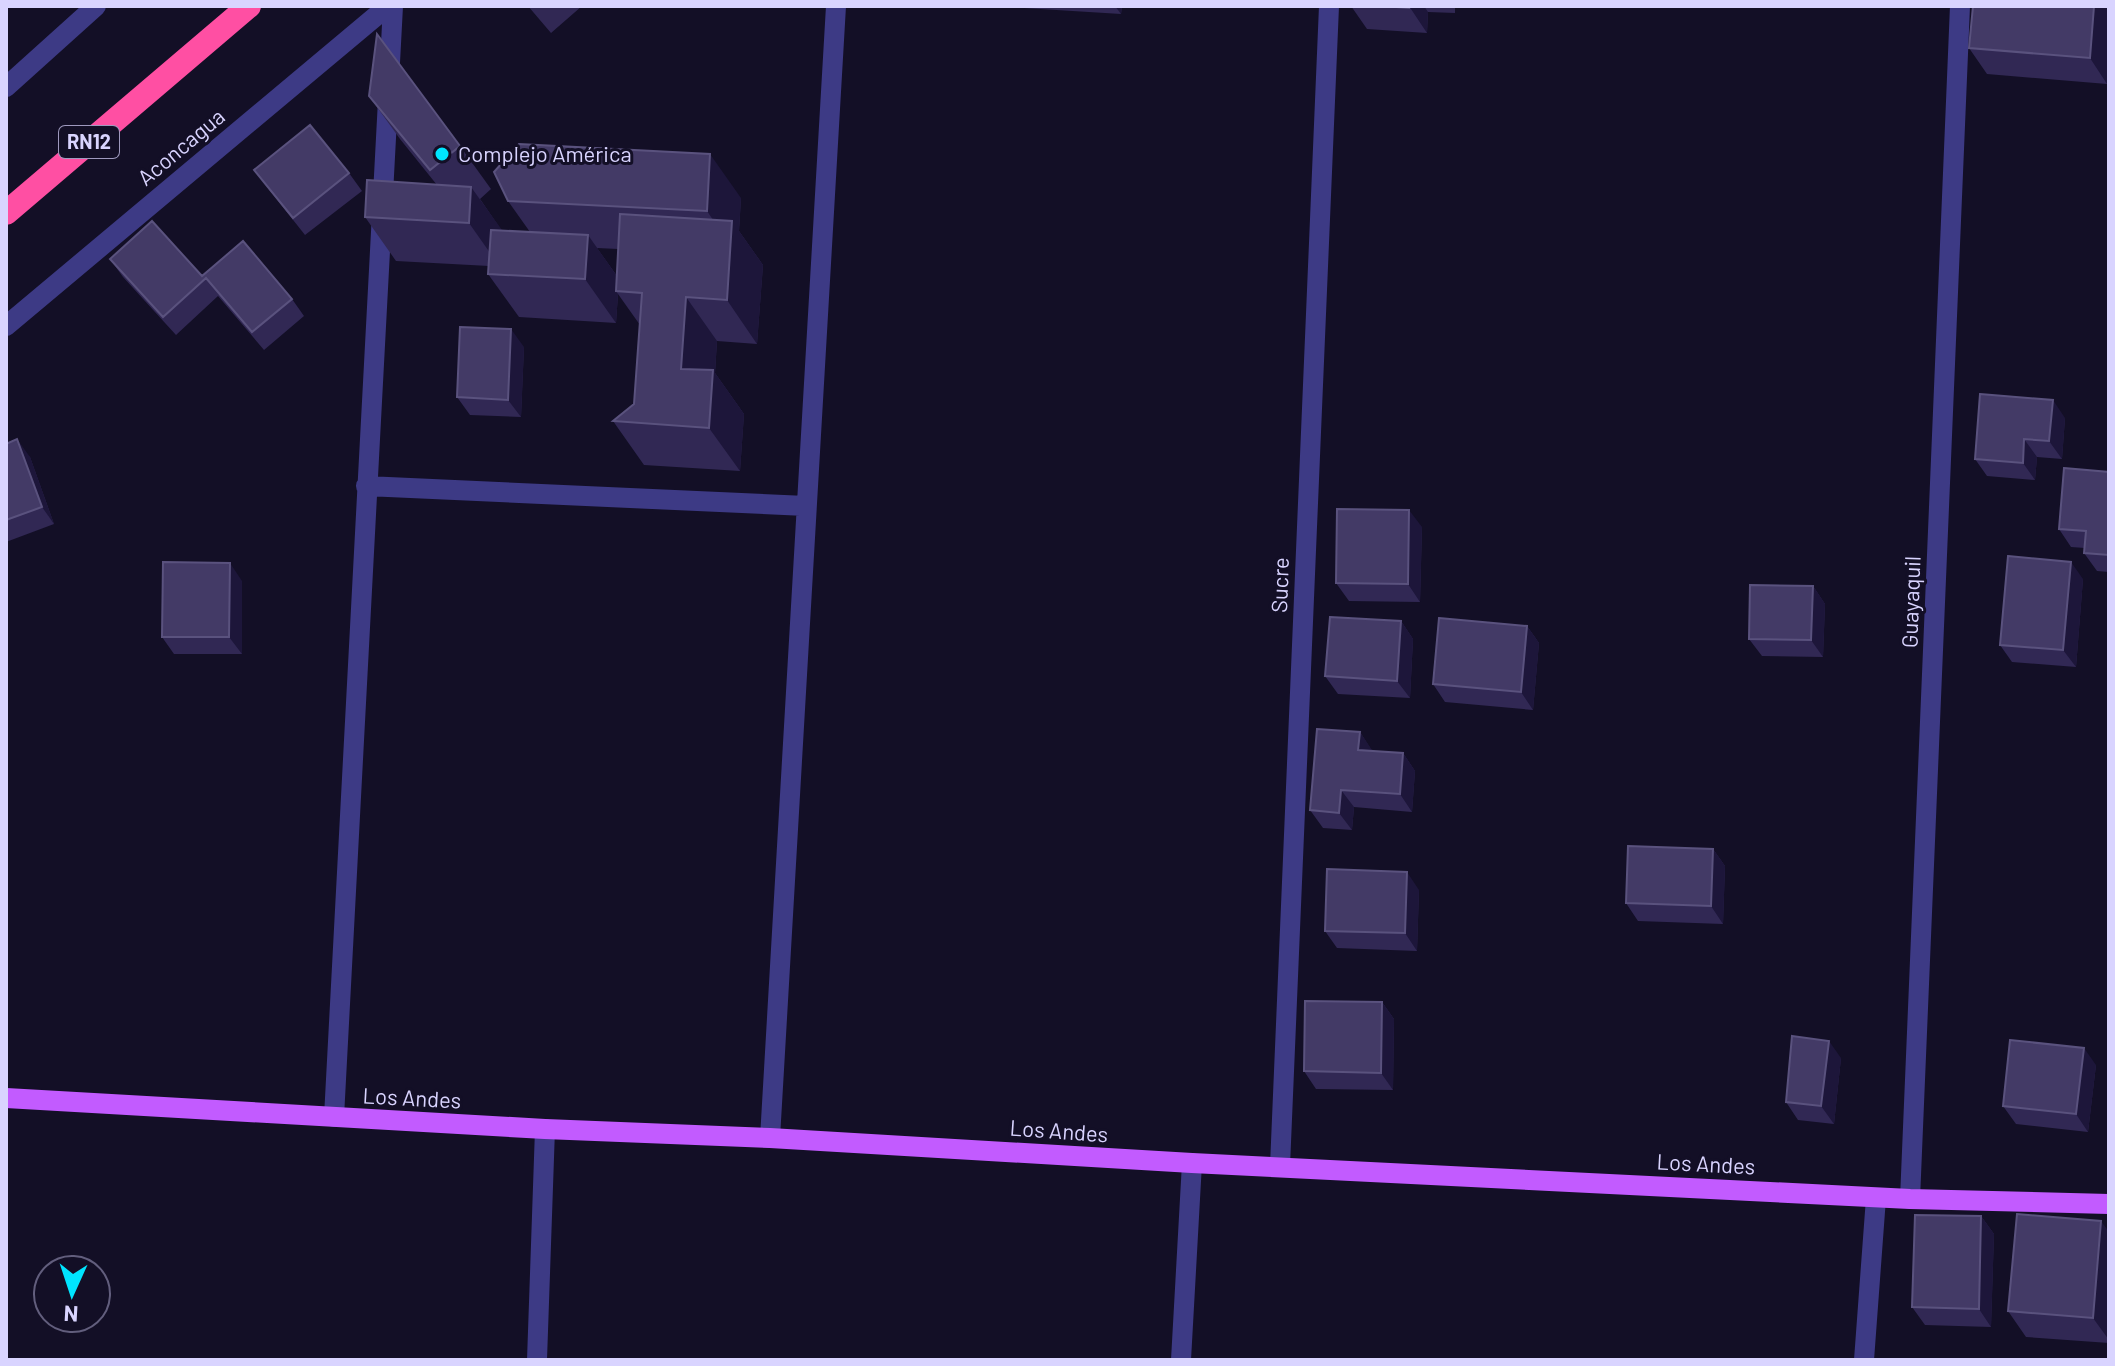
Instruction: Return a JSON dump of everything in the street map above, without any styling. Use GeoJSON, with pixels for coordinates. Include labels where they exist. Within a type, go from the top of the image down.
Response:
{"type":"FeatureCollection","features":[{"type":"Feature","properties":{"kind":"highway","name":"RN12"},"geometry":{"type":"LineString","coordinates":[[6,213],[249,6]]}},
{"type":"Feature","properties":{"kind":"highway","name":"RN12"},"geometry":{"type":"LineString","coordinates":[[6,191],[172,70]]}},
{"type":"Feature","properties":{"kind":"main road","name":"Los Andes"},"geometry":{"type":"LineString","coordinates":[[6,1098],[1876,1198],[2109,1204]]}},
{"type":"Feature","properties":{"kind":"street"},"geometry":{"type":"LineString","coordinates":[[6,87],[96,6]]}},
{"type":"Feature","properties":{"kind":"street"},"geometry":{"type":"LineString","coordinates":[[334,1117],[391,6]]}},
{"type":"Feature","properties":{"kind":"street","name":"Aconcagua"},"geometry":{"type":"LineString","coordinates":[[6,326],[391,6]]}},
{"type":"Feature","properties":{"kind":"street"},"geometry":{"type":"LineString","coordinates":[[770,1138],[836,6]]}},
{"type":"Feature","properties":{"kind":"street","name":"Sucre"},"geometry":{"type":"LineString","coordinates":[[1280,1166],[1329,6]]}},
{"type":"Feature","properties":{"kind":"street","name":"Guayaquil"},"geometry":{"type":"LineString","coordinates":[[1910,1199],[1960,6]]}},
{"type":"Feature","properties":{"kind":"street"},"geometry":{"type":"LineString","coordinates":[[366,486],[806,506]]}},
{"type":"Feature","properties":{"kind":"street"},"geometry":{"type":"LineString","coordinates":[[537,1360],[545,1129]]}},
{"type":"Feature","properties":{"kind":"street"},"geometry":{"type":"LineString","coordinates":[[1181,1360],[1192,1163]]}},
{"type":"Feature","properties":{"kind":"street"},"geometry":{"type":"LineString","coordinates":[[1864,1360],[1876,1198]]}},
{"type":"Feature","properties":{"kind":"building"},"geometry":{"type":"Polygon","coordinates":[[[1973,6],[2094,6],[2090,58],[1969,48],[1973,6]]]}},
{"type":"Feature","properties":{"kind":"building"},"geometry":{"type":"Polygon","coordinates":[[[377,34],[460,146],[430,170],[369,96],[377,34]]]}},
{"type":"Feature","properties":{"kind":"building"},"geometry":{"type":"Polygon","coordinates":[[[310,125],[349,173],[293,218],[254,170],[310,125]]]}},
{"type":"Feature","properties":{"kind":"building"},"geometry":{"type":"Polygon","coordinates":[[[519,144],[710,154],[707,211],[508,201],[494,172],[519,144]]]}},
{"type":"Feature","properties":{"kind":"building"},"geometry":{"type":"Polygon","coordinates":[[[367,180],[471,187],[469,223],[365,217],[367,180]]]}},
{"type":"Feature","properties":{"kind":"building"},"geometry":{"type":"Polygon","coordinates":[[[620,214],[732,221],[727,300],[686,297],[681,369],[713,370],[709,428],[613,421],[634,404],[642,293],[616,291],[620,214]]]}},
{"type":"Feature","properties":{"kind":"building"},"geometry":{"type":"Polygon","coordinates":[[[152,221],[202,276],[243,241],[292,299],[252,332],[206,278],[163,317],[110,259],[152,221]]]}},
{"type":"Feature","properties":{"kind":"building"},"geometry":{"type":"Polygon","coordinates":[[[491,230],[588,235],[585,279],[488,274],[491,230]]]}},
{"type":"Feature","properties":{"kind":"building"},"geometry":{"type":"Polygon","coordinates":[[[460,327],[511,329],[508,400],[457,397],[460,327]]]}},
{"type":"Feature","properties":{"kind":"building"},"geometry":{"type":"Polygon","coordinates":[[[1980,394],[2053,400],[2049,441],[2024,439],[2023,463],[1975,459],[1980,394]]]}},
{"type":"Feature","properties":{"kind":"building"},"geometry":{"type":"Polygon","coordinates":[[[17,439],[42,507],[6,520],[6,444],[17,439]]]}},
{"type":"Feature","properties":{"kind":"building"},"geometry":{"type":"Polygon","coordinates":[[[2064,468],[2109,472],[2109,555],[2084,553],[2086,531],[2059,529],[2064,468]]]}},
{"type":"Feature","properties":{"kind":"building"},"geometry":{"type":"Polygon","coordinates":[[[1337,509],[1409,510],[1408,584],[1336,583],[1337,509]]]}},
{"type":"Feature","properties":{"kind":"building"},"geometry":{"type":"Polygon","coordinates":[[[2008,556],[2071,562],[2063,650],[2000,645],[2008,556]]]}},
{"type":"Feature","properties":{"kind":"building"},"geometry":{"type":"Polygon","coordinates":[[[163,562],[230,563],[229,637],[162,637],[163,562]]]}},
{"type":"Feature","properties":{"kind":"building"},"geometry":{"type":"Polygon","coordinates":[[[1750,585],[1813,586],[1811,640],[1749,639],[1750,585]]]}},
{"type":"Feature","properties":{"kind":"building"},"geometry":{"type":"Polygon","coordinates":[[[1330,617],[1401,621],[1397,681],[1325,676],[1330,617]]]}},
{"type":"Feature","properties":{"kind":"building"},"geometry":{"type":"Polygon","coordinates":[[[1439,618],[1527,626],[1521,692],[1433,684],[1439,618]]]}},
{"type":"Feature","properties":{"kind":"building"},"geometry":{"type":"Polygon","coordinates":[[[1317,729],[1360,732],[1358,750],[1403,753],[1400,794],[1341,790],[1339,813],[1310,810],[1317,729]]]}},
{"type":"Feature","properties":{"kind":"building"},"geometry":{"type":"Polygon","coordinates":[[[1628,846],[1713,849],[1711,906],[1626,903],[1628,846]]]}},
{"type":"Feature","properties":{"kind":"building"},"geometry":{"type":"Polygon","coordinates":[[[1327,869],[1407,872],[1405,933],[1325,931],[1327,869]]]}},
{"type":"Feature","properties":{"kind":"building"},"geometry":{"type":"Polygon","coordinates":[[[1305,1001],[1382,1002],[1381,1073],[1304,1071],[1305,1001]]]}},
{"type":"Feature","properties":{"kind":"building"},"geometry":{"type":"Polygon","coordinates":[[[1792,1036],[1829,1041],[1821,1106],[1786,1102],[1792,1036]]]}},
{"type":"Feature","properties":{"kind":"building"},"geometry":{"type":"Polygon","coordinates":[[[2010,1040],[2084,1048],[2076,1114],[2003,1106],[2010,1040]]]}},
{"type":"Feature","properties":{"kind":"building"},"geometry":{"type":"Polygon","coordinates":[[[2017,1214],[2101,1221],[2093,1318],[2008,1311],[2017,1214]]]}},
{"type":"Feature","properties":{"kind":"building"},"geometry":{"type":"Polygon","coordinates":[[[1915,1215],[1981,1216],[1979,1309],[1912,1307],[1915,1215]]]}},
{"type":"Feature","properties":{"kind":"place","name":"Complejo América"},"geometry":{"type":"Point","coordinates":[442,154]}}]}
